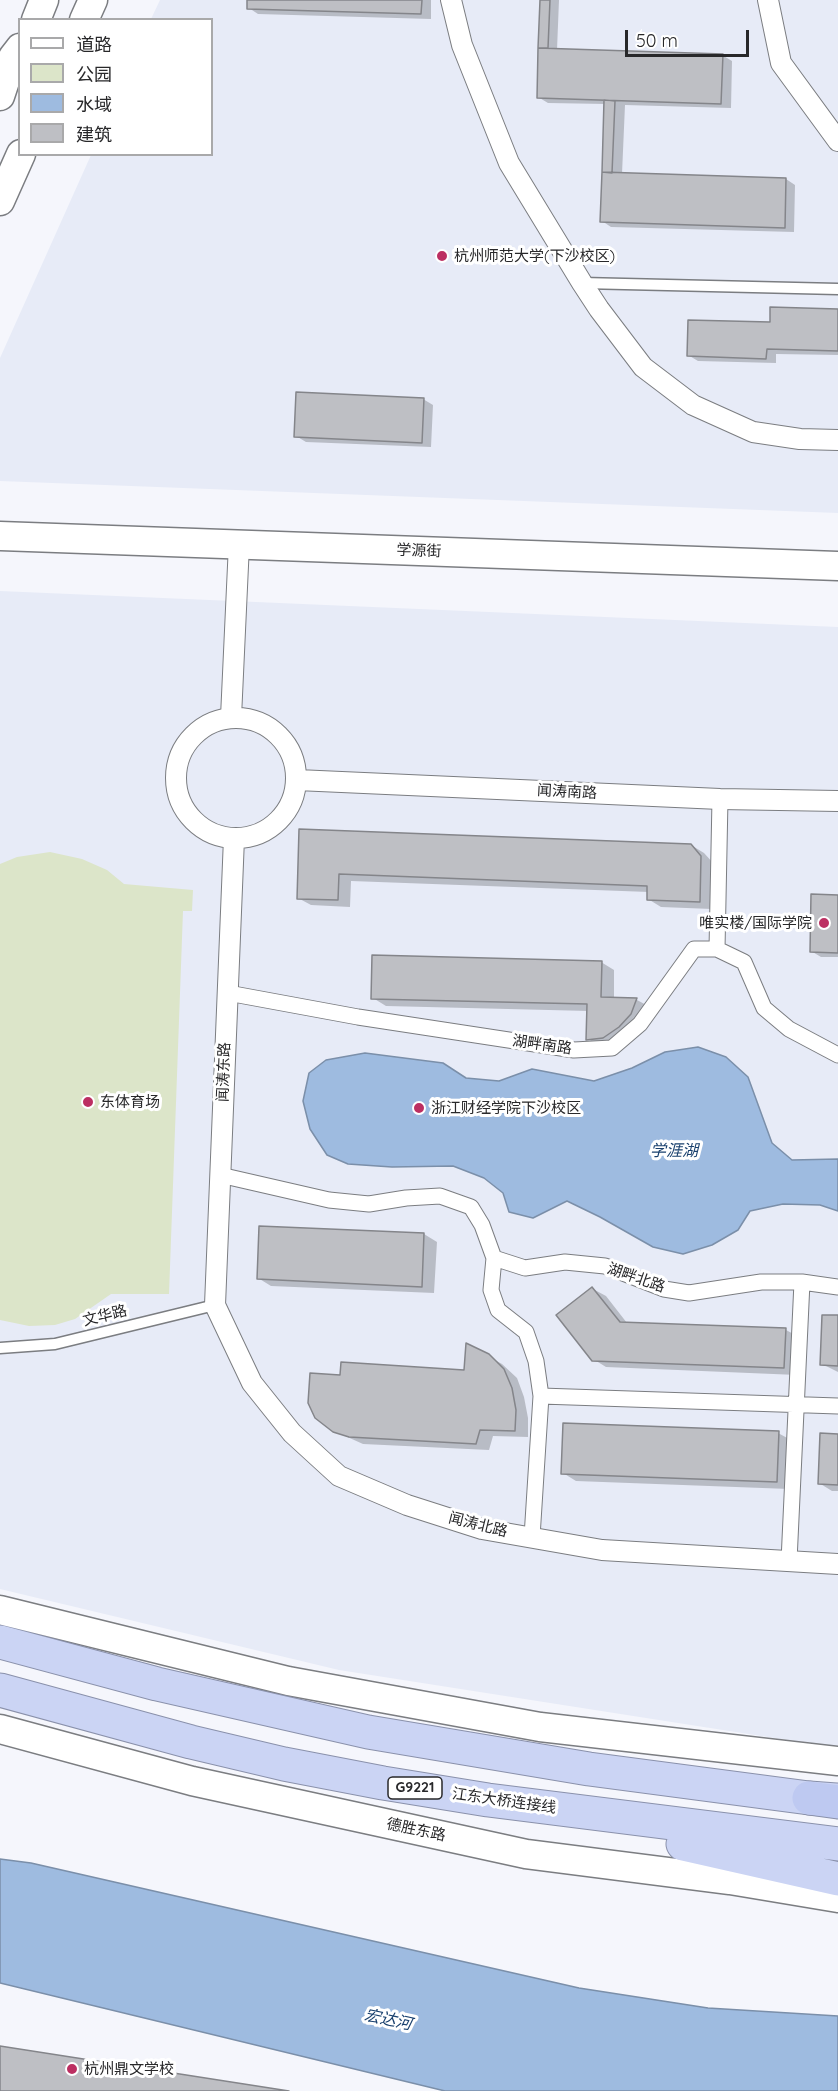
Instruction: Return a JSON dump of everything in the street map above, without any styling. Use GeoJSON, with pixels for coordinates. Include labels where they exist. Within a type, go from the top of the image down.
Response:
{"type":"FeatureCollection","features":[{"type":"Feature","properties":{"kind":"highway"},"geometry":{"type":"LineString","coordinates":[[0,1642],[157,1684],[368,1732],[589,1769],[828,1800]]}},
{"type":"Feature","properties":{"kind":"highway","name":"江东大桥连接线"},"geometry":{"type":"LineString","coordinates":[[0,1690],[191,1742],[284,1764],[383,1783],[584,1812],[838,1844]]}},
{"type":"Feature","properties":{"kind":"highway"},"geometry":{"type":"LineString","coordinates":[[584,1812],[641,1834],[838,1879]]}},
{"type":"Feature","properties":{"kind":"main road"},"geometry":{"type":"LineString","coordinates":[[37,18],[44,0]]}},
{"type":"Feature","properties":{"kind":"main road"},"geometry":{"type":"LineString","coordinates":[[85,18],[93,0]]}},
{"type":"Feature","properties":{"kind":"main road"},"geometry":{"type":"LineString","coordinates":[[0,96],[18,51]]}},
{"type":"Feature","properties":{"kind":"main road"},"geometry":{"type":"LineString","coordinates":[[0,201],[20,156]]}},
{"type":"Feature","properties":{"kind":"main road"},"geometry":{"type":"LineString","coordinates":[[0,521],[838,548]]}},
{"type":"Feature","properties":{"kind":"main road","name":"学源街"},"geometry":{"type":"LineString","coordinates":[[0,536],[838,566]]}},
{"type":"Feature","properties":{"kind":"main road"},"geometry":{"type":"LineString","coordinates":[[0,1610],[288,1681],[540,1727],[838,1761]]}},
{"type":"Feature","properties":{"kind":"main road","name":"德胜东路"},"geometry":{"type":"LineString","coordinates":[[0,1729],[192,1781],[526,1854],[730,1880],[838,1898]]}},
{"type":"Feature","properties":{"kind":"street"},"geometry":{"type":"LineString","coordinates":[[451,0],[462,45],[509,163],[599,309],[643,367],[693,405],[753,432],[800,439],[838,440]]}},
{"type":"Feature","properties":{"kind":"street"},"geometry":{"type":"LineString","coordinates":[[768,0],[781,63],[838,141]]}},
{"type":"Feature","properties":{"kind":"street"},"geometry":{"type":"LineString","coordinates":[[231,717],[239,544]]}},
{"type":"Feature","properties":{"kind":"street"},"geometry":{"type":"LineString","coordinates":[[231,717],[252,719],[270,728],[285,742],[294,760],[297,780],[293,798],[284,815],[277,822],[253,836],[234,838],[214,834],[196,824],[183,808],[176,789],[176,769],[182,749],[194,733],[212,722],[231,717]]}},
{"type":"Feature","properties":{"kind":"street","name":"闻涛南路"},"geometry":{"type":"LineString","coordinates":[[297,780],[720,799],[838,801]]}},
{"type":"Feature","properties":{"kind":"street"},"geometry":{"type":"LineString","coordinates":[[720,799],[717,949],[744,962],[764,1008],[789,1029],[838,1055]]}},
{"type":"Feature","properties":{"kind":"street","name":"闻涛东路"},"geometry":{"type":"LineString","coordinates":[[215,1305],[234,838]]}},
{"type":"Feature","properties":{"kind":"street","name":"湖畔南路"},"geometry":{"type":"LineString","coordinates":[[228,993],[358,1017],[574,1050],[612,1048],[640,1024],[694,949],[717,949]]}},
{"type":"Feature","properties":{"kind":"street"},"geometry":{"type":"LineString","coordinates":[[220,1175],[329,1200],[369,1204],[406,1198],[440,1196],[471,1207],[482,1225],[494,1258],[490,1290],[498,1310],[526,1332],[536,1361],[541,1396],[532,1538]]}},
{"type":"Feature","properties":{"kind":"street","name":"湖畔北路"},"geometry":{"type":"LineString","coordinates":[[494,1258],[525,1268],[565,1262],[605,1266],[664,1289],[689,1293],[760,1282],[802,1282],[838,1287]]}},
{"type":"Feature","properties":{"kind":"street"},"geometry":{"type":"LineString","coordinates":[[789,1561],[802,1282]]}},
{"type":"Feature","properties":{"kind":"street","name":"闻涛北路"},"geometry":{"type":"LineString","coordinates":[[215,1305],[252,1383],[292,1433],[339,1476],[407,1506],[482,1528],[602,1550],[838,1564]]}},
{"type":"Feature","properties":{"kind":"street"},"geometry":{"type":"LineString","coordinates":[[541,1396],[838,1406]]}},
{"type":"Feature","properties":{"kind":"lane"},"geometry":{"type":"LineString","coordinates":[[582,283],[838,289]]}},
{"type":"Feature","properties":{"kind":"lane","name":"文华路"},"geometry":{"type":"LineString","coordinates":[[0,1348],[55,1344],[215,1305]]}},
{"type":"Feature","properties":{"kind":"shaded area","name":"杭州师范大学(下沙校区)"},"geometry":{"type":"Polygon","coordinates":[[[160,0],[838,0],[838,513],[0,481],[0,358],[91,156],[213,156],[213,18],[151,18],[160,0]]]}},
{"type":"Feature","properties":{"kind":"shaded area","name":"浙江财经学院下沙校区"},"geometry":{"type":"Polygon","coordinates":[[[0,591],[838,627],[838,1748],[339,1670],[0,1589],[0,591]]]}},
{"type":"Feature","properties":{"kind":"green space","name":"东体育场"},"geometry":{"type":"Polygon","coordinates":[[[50,852],[82,859],[107,870],[124,884],[193,890],[192,911],[183,911],[169,1294],[111,1294],[75,1319],[55,1325],[29,1326],[0,1320],[0,864],[17,857],[50,852]]]}},
{"type":"Feature","properties":{"kind":"water","name":"学涯湖"},"geometry":{"type":"Polygon","coordinates":[[[698,1047],[726,1057],[748,1077],[772,1143],[792,1160],[838,1159],[838,1211],[820,1205],[783,1204],[750,1211],[738,1230],[712,1245],[683,1254],[653,1247],[567,1201],[533,1218],[509,1212],[503,1193],[484,1178],[453,1166],[392,1167],[348,1164],[327,1155],[310,1129],[303,1101],[309,1073],[326,1060],[365,1053],[443,1063],[466,1078],[499,1081],[532,1069],[594,1081],[632,1068],[665,1052],[698,1047]]]}},
{"type":"Feature","properties":{"kind":"water","name":"宏达河"},"geometry":{"type":"Polygon","coordinates":[[[0,1859],[31,1863],[579,1988],[708,2008],[838,2016],[838,2091],[445,2091],[0,1983],[0,1859]]]}},
{"type":"Feature","properties":{"kind":"building"},"geometry":{"type":"Polygon","coordinates":[[[247,0],[422,0],[421,14],[247,9],[247,0]]]}},
{"type":"Feature","properties":{"kind":"building"},"geometry":{"type":"Polygon","coordinates":[[[540,0],[550,0],[548,48],[538,48],[540,0]]]}},
{"type":"Feature","properties":{"kind":"building"},"geometry":{"type":"Polygon","coordinates":[[[538,48],[723,54],[721,104],[537,98],[538,48]]]}},
{"type":"Feature","properties":{"kind":"building"},"geometry":{"type":"Polygon","coordinates":[[[604,100],[615,101],[612,173],[602,172],[604,100]]]}},
{"type":"Feature","properties":{"kind":"building"},"geometry":{"type":"Polygon","coordinates":[[[602,172],[786,178],[785,228],[600,222],[602,172]]]}},
{"type":"Feature","properties":{"kind":"building"},"geometry":{"type":"Polygon","coordinates":[[[770,307],[838,309],[838,351],[767,349],[766,359],[687,356],[688,320],[770,322],[770,307]]]}},
{"type":"Feature","properties":{"kind":"building"},"geometry":{"type":"Polygon","coordinates":[[[296,392],[424,398],[422,443],[294,437],[296,392]]]}},
{"type":"Feature","properties":{"kind":"building"},"geometry":{"type":"Polygon","coordinates":[[[299,829],[691,844],[701,856],[700,902],[647,900],[647,886],[339,874],[338,900],[297,899],[299,829]]]}},
{"type":"Feature","properties":{"kind":"building","name":"唯实楼/国际学院"},"geometry":{"type":"Polygon","coordinates":[[[811,894],[838,895],[838,953],[810,952],[811,894]]]}},
{"type":"Feature","properties":{"kind":"building"},"geometry":{"type":"Polygon","coordinates":[[[372,955],[602,961],[601,997],[637,998],[631,1014],[619,1027],[603,1038],[586,1040],[587,1004],[371,999],[372,955]]]}},
{"type":"Feature","properties":{"kind":"building"},"geometry":{"type":"Polygon","coordinates":[[[259,1226],[424,1233],[422,1287],[257,1279],[259,1226]]]}},
{"type":"Feature","properties":{"kind":"building"},"geometry":{"type":"Polygon","coordinates":[[[592,1287],[620,1322],[786,1328],[784,1368],[592,1361],[556,1315],[592,1287]]]}},
{"type":"Feature","properties":{"kind":"building"},"geometry":{"type":"Polygon","coordinates":[[[822,1315],[838,1315],[838,1366],[820,1365],[822,1315]]]}},
{"type":"Feature","properties":{"kind":"building"},"geometry":{"type":"Polygon","coordinates":[[[466,1343],[489,1354],[504,1369],[512,1388],[516,1410],[515,1431],[480,1430],[476,1444],[349,1437],[333,1432],[315,1418],[308,1403],[310,1373],[340,1375],[341,1362],[464,1370],[466,1343]]]}},
{"type":"Feature","properties":{"kind":"building"},"geometry":{"type":"Polygon","coordinates":[[[563,1423],[779,1431],[777,1482],[561,1474],[563,1423]]]}},
{"type":"Feature","properties":{"kind":"building"},"geometry":{"type":"Polygon","coordinates":[[[820,1433],[838,1434],[838,1485],[818,1484],[820,1433]]]}},
{"type":"Feature","properties":{"kind":"building","name":"杭州鼎文学校"},"geometry":{"type":"Polygon","coordinates":[[[0,2046],[289,2091],[0,2091],[0,2046]]]}},
{"type":"Feature","properties":{"kind":"place","name":"杭州师范大学(下沙校区)"},"geometry":{"type":"Point","coordinates":[442,256]}},
{"type":"Feature","properties":{"kind":"place","name":"唯实楼/国际学院"},"geometry":{"type":"Point","coordinates":[824,923]}},
{"type":"Feature","properties":{"kind":"place","name":"东体育场"},"geometry":{"type":"Point","coordinates":[88,1102]}},
{"type":"Feature","properties":{"kind":"place","name":"浙江财经学院下沙校区"},"geometry":{"type":"Point","coordinates":[419,1108]}},
{"type":"Feature","properties":{"kind":"place","name":"杭州鼎文学校"},"geometry":{"type":"Point","coordinates":[72,2069]}}]}
